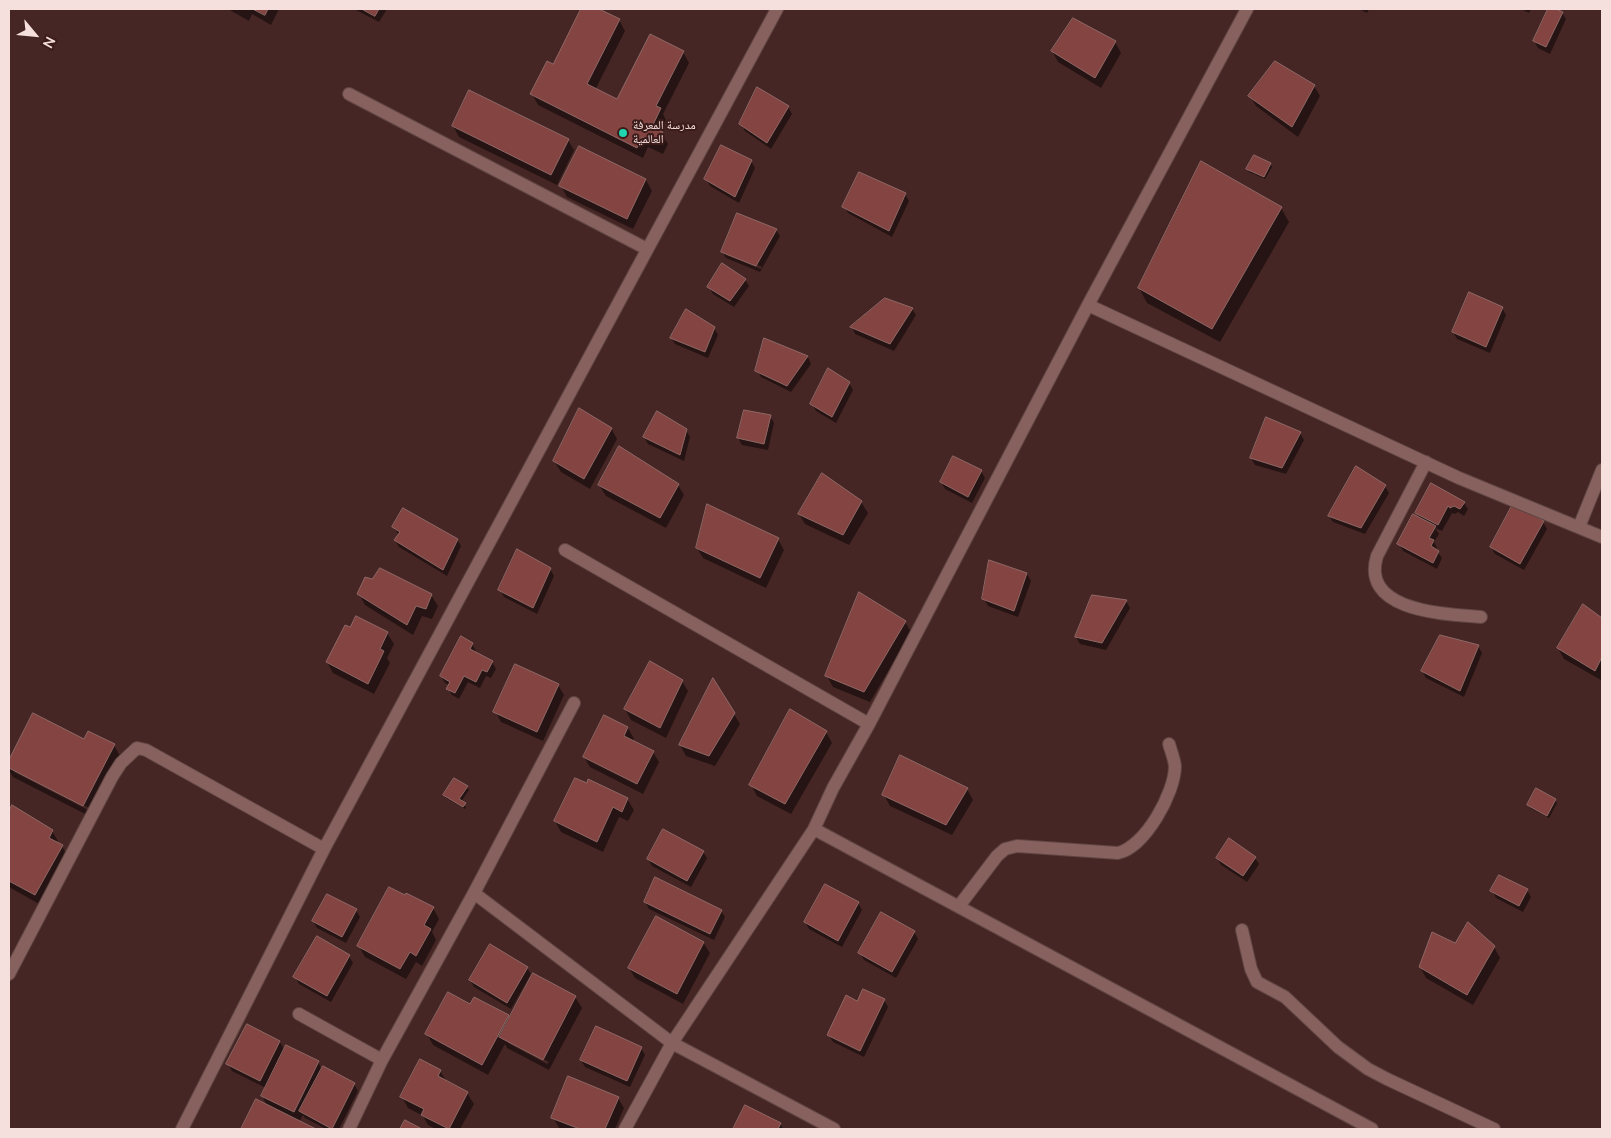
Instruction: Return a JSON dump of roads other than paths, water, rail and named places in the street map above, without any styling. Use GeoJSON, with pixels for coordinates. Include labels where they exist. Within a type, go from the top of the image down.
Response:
{"type":"FeatureCollection","features":[{"type":"Feature","properties":{"kind":"street"},"geometry":{"type":"LineString","coordinates":[[182,1129],[324,849],[776,9]]}},
{"type":"Feature","properties":{"kind":"street"},"geometry":{"type":"LineString","coordinates":[[625,1129],[672,1043],[814,829],[833,788],[869,724],[1088,305],[1247,9]]}},
{"type":"Feature","properties":{"kind":"street"},"geometry":{"type":"LineString","coordinates":[[349,94],[647,249]]}},
{"type":"Feature","properties":{"kind":"street"},"geometry":{"type":"LineString","coordinates":[[1088,305],[1468,482],[1602,537]]}},
{"type":"Feature","properties":{"kind":"street"},"geometry":{"type":"LineString","coordinates":[[1426,462],[1377,556],[1374,565],[1375,579],[1381,590],[1397,601],[1423,611],[1481,616]]}},
{"type":"Feature","properties":{"kind":"street"},"geometry":{"type":"LineString","coordinates":[[1579,527],[1602,470]]}},
{"type":"Feature","properties":{"kind":"street"},"geometry":{"type":"LineString","coordinates":[[565,550],[869,724]]}},
{"type":"Feature","properties":{"kind":"street"},"geometry":{"type":"LineString","coordinates":[[349,1129],[382,1060],[474,894],[574,703]]}},
{"type":"Feature","properties":{"kind":"street"},"geometry":{"type":"LineString","coordinates":[[959,906],[997,856],[1005,849],[1017,846],[1127,852],[1149,830],[1170,789],[1175,767],[1169,744]]}},
{"type":"Feature","properties":{"kind":"street"},"geometry":{"type":"LineString","coordinates":[[9,974],[112,777],[121,763],[137,748],[146,750],[324,849]]}},
{"type":"Feature","properties":{"kind":"street"},"geometry":{"type":"LineString","coordinates":[[814,829],[1372,1129]]}},
{"type":"Feature","properties":{"kind":"street"},"geometry":{"type":"LineString","coordinates":[[474,894],[672,1043],[834,1129]]}},
{"type":"Feature","properties":{"kind":"street"},"geometry":{"type":"LineString","coordinates":[[1242,930],[1251,969],[1257,982],[1285,997],[1338,1047],[1368,1069],[1387,1079],[1494,1129]]}},
{"type":"Feature","properties":{"kind":"street"},"geometry":{"type":"LineString","coordinates":[[298,1014],[382,1060]]}},
{"type":"Feature","properties":{"kind":"place","name":"مدرسة المعرفة العالمية"},"geometry":{"type":"Point","coordinates":[623,133]}}]}
